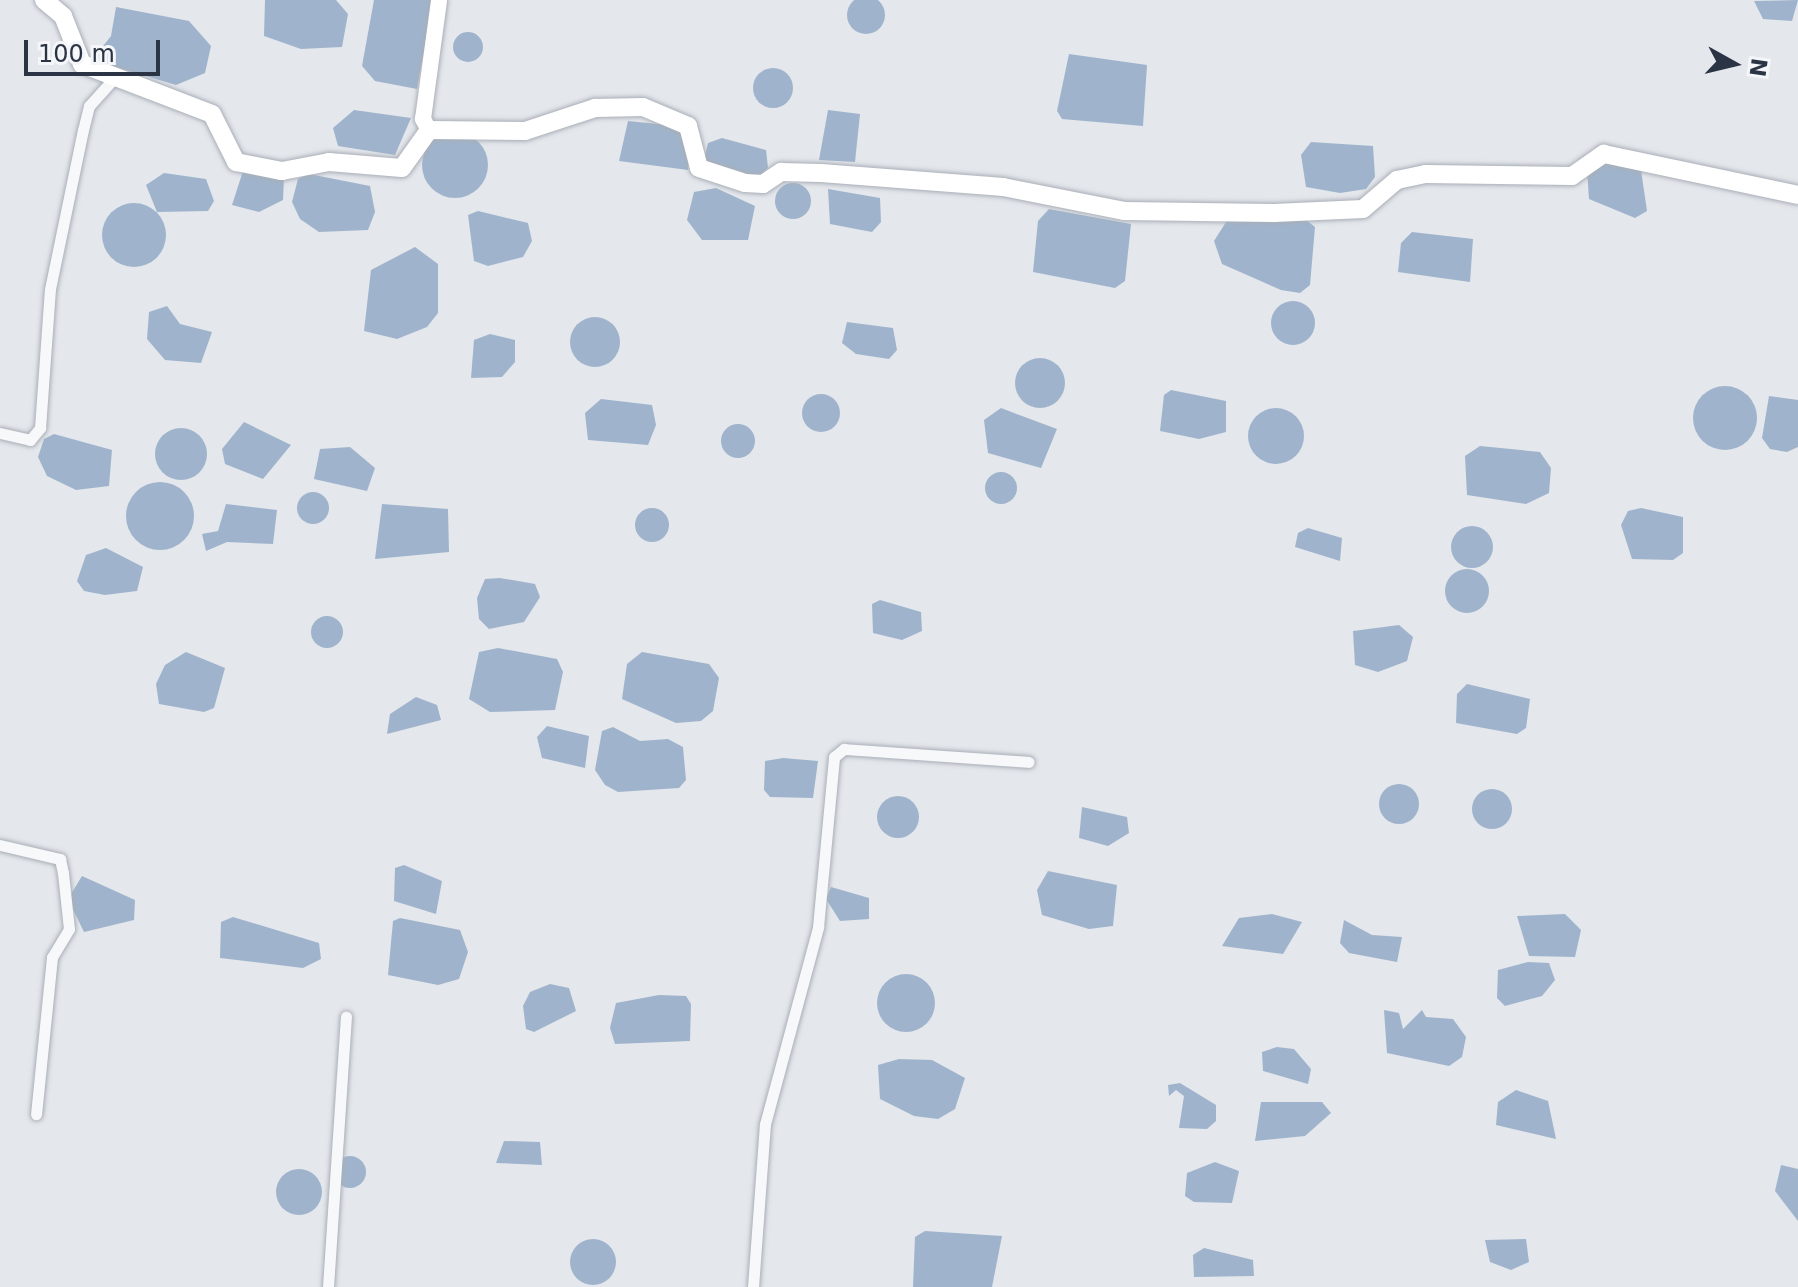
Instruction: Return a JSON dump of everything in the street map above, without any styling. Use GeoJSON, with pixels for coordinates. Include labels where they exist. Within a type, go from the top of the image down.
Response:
{"type":"FeatureCollection","features":[{"type":"Feature","properties":{"kind":"main road"},"geometry":{"type":"LineString","coordinates":[[44,0],[63,16],[82,64],[212,114],[236,162],[253,167],[293,171],[329,162],[402,168],[429,130],[525,131],[595,108],[643,107],[688,126],[699,168],[745,183],[763,184],[781,172],[821,173],[1003,187],[1159,213],[1363,209],[1397,180],[1467,172],[1572,176],[1604,154],[1798,195]]}},
{"type":"Feature","properties":{"kind":"street"},"geometry":{"type":"LineString","coordinates":[[429,130],[423,119],[439,0]]}},
{"type":"Feature","properties":{"kind":"street"},"geometry":{"type":"LineString","coordinates":[[0,433],[30,440],[40,428],[50,289],[83,130],[89,106],[115,77]]}},
{"type":"Feature","properties":{"kind":"street"},"geometry":{"type":"LineString","coordinates":[[753,1287],[765,1124],[818,927],[834,757],[844,749],[1029,762]]}},
{"type":"Feature","properties":{"kind":"street"},"geometry":{"type":"LineString","coordinates":[[0,845],[60,859],[63,873],[69,929],[52,957],[36,1114]]}},
{"type":"Feature","properties":{"kind":"street"},"geometry":{"type":"LineString","coordinates":[[328,1287],[346,1017]]}},
{"type":"Feature","properties":{"kind":"water"},"geometry":{"type":"Polygon","coordinates":[[[866,-4],[880,1],[885,15],[880,29],[866,34],[852,29],[847,15],[852,1],[866,-4]]]}},
{"type":"Feature","properties":{"kind":"water"},"geometry":{"type":"Polygon","coordinates":[[[265,0],[336,0],[348,14],[342,47],[301,49],[264,36],[265,0]]]}},
{"type":"Feature","properties":{"kind":"water"},"geometry":{"type":"Polygon","coordinates":[[[374,0],[433,0],[417,89],[375,81],[362,66],[374,0]]]}},
{"type":"Feature","properties":{"kind":"water"},"geometry":{"type":"Polygon","coordinates":[[[1798,0],[1792,21],[1763,19],[1754,1],[1798,0]]]}},
{"type":"Feature","properties":{"kind":"water"},"geometry":{"type":"Polygon","coordinates":[[[116,7],[189,21],[211,46],[205,73],[176,85],[92,60],[111,36],[116,7]]]}},
{"type":"Feature","properties":{"kind":"water"},"geometry":{"type":"Polygon","coordinates":[[[468,32],[474,33],[482,41],[482,53],[474,61],[468,62],[462,61],[454,53],[453,47],[454,41],[462,33],[468,32]]]}},
{"type":"Feature","properties":{"kind":"water"},"geometry":{"type":"Polygon","coordinates":[[[1069,54],[1147,65],[1143,126],[1062,119],[1057,111],[1069,54]]]}},
{"type":"Feature","properties":{"kind":"water"},"geometry":{"type":"Polygon","coordinates":[[[773,68],[787,74],[793,88],[787,102],[773,108],[759,102],[753,88],[759,74],[773,68]]]}},
{"type":"Feature","properties":{"kind":"water"},"geometry":{"type":"Polygon","coordinates":[[[354,110],[411,118],[395,155],[338,146],[333,128],[354,110]]]}},
{"type":"Feature","properties":{"kind":"water"},"geometry":{"type":"Polygon","coordinates":[[[828,110],[860,114],[855,162],[819,160],[828,110]]]}},
{"type":"Feature","properties":{"kind":"water"},"geometry":{"type":"Polygon","coordinates":[[[628,121],[678,126],[690,138],[688,170],[619,161],[628,121]]]}},
{"type":"Feature","properties":{"kind":"water"},"geometry":{"type":"Polygon","coordinates":[[[455,132],[468,135],[478,142],[485,152],[488,165],[485,178],[478,188],[468,195],[455,198],[442,195],[432,188],[425,178],[422,165],[425,152],[432,142],[442,135],[455,132]]]}},
{"type":"Feature","properties":{"kind":"water"},"geometry":{"type":"Polygon","coordinates":[[[722,138],[766,150],[768,168],[758,178],[704,160],[708,143],[722,138]]]}},
{"type":"Feature","properties":{"kind":"water"},"geometry":{"type":"Polygon","coordinates":[[[1311,142],[1373,146],[1375,177],[1366,189],[1340,193],[1306,187],[1301,155],[1311,142]]]}},
{"type":"Feature","properties":{"kind":"water"},"geometry":{"type":"Polygon","coordinates":[[[1598,161],[1641,170],[1647,211],[1635,218],[1589,199],[1587,170],[1598,161]]]}},
{"type":"Feature","properties":{"kind":"water"},"geometry":{"type":"Polygon","coordinates":[[[243,171],[284,177],[283,200],[259,212],[232,205],[243,171]]]}},
{"type":"Feature","properties":{"kind":"water"},"geometry":{"type":"Polygon","coordinates":[[[164,173],[206,179],[214,201],[208,211],[157,212],[146,185],[164,173]]]}},
{"type":"Feature","properties":{"kind":"water"},"geometry":{"type":"Polygon","coordinates":[[[309,174],[370,186],[375,212],[368,230],[319,232],[300,219],[292,202],[298,179],[309,174]]]}},
{"type":"Feature","properties":{"kind":"water"},"geometry":{"type":"Polygon","coordinates":[[[793,183],[806,188],[811,201],[806,214],[793,219],[780,214],[775,201],[780,188],[793,183]]]}},
{"type":"Feature","properties":{"kind":"water"},"geometry":{"type":"Polygon","coordinates":[[[716,188],[755,206],[748,240],[702,240],[687,220],[694,192],[716,188]]]}},
{"type":"Feature","properties":{"kind":"water"},"geometry":{"type":"Polygon","coordinates":[[[828,189],[880,198],[881,222],[872,232],[830,224],[828,189]]]}},
{"type":"Feature","properties":{"kind":"water"},"geometry":{"type":"Polygon","coordinates":[[[134,203],[152,209],[160,217],[166,235],[160,253],[152,261],[134,267],[116,261],[108,253],[102,235],[108,217],[116,209],[134,203]]]}},
{"type":"Feature","properties":{"kind":"water"},"geometry":{"type":"Polygon","coordinates":[[[1049,209],[1131,224],[1125,281],[1115,288],[1033,272],[1038,221],[1049,209]]]}},
{"type":"Feature","properties":{"kind":"water"},"geometry":{"type":"Polygon","coordinates":[[[478,211],[528,223],[532,241],[523,257],[488,266],[474,261],[468,215],[478,211]]]}},
{"type":"Feature","properties":{"kind":"water"},"geometry":{"type":"Polygon","coordinates":[[[1228,219],[1305,219],[1315,227],[1310,285],[1300,293],[1281,290],[1222,264],[1214,241],[1228,219]]]}},
{"type":"Feature","properties":{"kind":"water"},"geometry":{"type":"Polygon","coordinates":[[[1412,232],[1473,239],[1470,282],[1398,272],[1401,243],[1412,232]]]}},
{"type":"Feature","properties":{"kind":"water"},"geometry":{"type":"Polygon","coordinates":[[[415,247],[438,264],[438,313],[427,327],[397,339],[364,331],[371,270],[415,247]]]}},
{"type":"Feature","properties":{"kind":"water"},"geometry":{"type":"Polygon","coordinates":[[[1293,301],[1308,308],[1315,323],[1308,338],[1293,345],[1278,338],[1271,323],[1278,308],[1293,301]]]}},
{"type":"Feature","properties":{"kind":"water"},"geometry":{"type":"Polygon","coordinates":[[[167,306],[180,324],[212,332],[201,363],[165,360],[147,339],[149,312],[167,306]]]}},
{"type":"Feature","properties":{"kind":"water"},"geometry":{"type":"Polygon","coordinates":[[[595,317],[612,325],[620,342],[612,359],[595,367],[578,359],[570,342],[578,325],[595,317]]]}},
{"type":"Feature","properties":{"kind":"water"},"geometry":{"type":"Polygon","coordinates":[[[847,322],[893,328],[897,350],[889,359],[856,354],[842,343],[847,322]]]}},
{"type":"Feature","properties":{"kind":"water"},"geometry":{"type":"Polygon","coordinates":[[[490,334],[515,340],[515,362],[502,377],[471,378],[474,340],[490,334]]]}},
{"type":"Feature","properties":{"kind":"water"},"geometry":{"type":"Polygon","coordinates":[[[1040,358],[1058,365],[1065,383],[1058,401],[1040,408],[1022,401],[1015,383],[1022,365],[1040,358]]]}},
{"type":"Feature","properties":{"kind":"water"},"geometry":{"type":"Polygon","coordinates":[[[1719,386],[1731,386],[1748,395],[1755,406],[1755,430],[1748,441],[1731,450],[1719,450],[1707,445],[1698,436],[1693,424],[1693,412],[1698,400],[1707,391],[1719,386]]]}},
{"type":"Feature","properties":{"kind":"water"},"geometry":{"type":"Polygon","coordinates":[[[1171,390],[1226,401],[1226,432],[1199,439],[1160,431],[1164,395],[1171,390]]]}},
{"type":"Feature","properties":{"kind":"water"},"geometry":{"type":"Polygon","coordinates":[[[821,394],[835,399],[840,413],[835,427],[821,432],[807,427],[802,413],[807,399],[821,394]]]}},
{"type":"Feature","properties":{"kind":"water"},"geometry":{"type":"Polygon","coordinates":[[[1769,396],[1798,400],[1798,447],[1787,452],[1770,449],[1762,438],[1769,396]]]}},
{"type":"Feature","properties":{"kind":"water"},"geometry":{"type":"Polygon","coordinates":[[[601,399],[652,405],[656,425],[648,445],[588,440],[585,413],[601,399]]]}},
{"type":"Feature","properties":{"kind":"water"},"geometry":{"type":"Polygon","coordinates":[[[1001,408],[1057,429],[1041,468],[988,453],[984,420],[1001,408]]]}},
{"type":"Feature","properties":{"kind":"water"},"geometry":{"type":"Polygon","coordinates":[[[1276,408],[1296,416],[1304,436],[1296,456],[1276,464],[1256,456],[1248,436],[1256,416],[1276,408]]]}},
{"type":"Feature","properties":{"kind":"water"},"geometry":{"type":"Polygon","coordinates":[[[244,422],[291,445],[263,479],[225,464],[222,449],[244,422]]]}},
{"type":"Feature","properties":{"kind":"water"},"geometry":{"type":"Polygon","coordinates":[[[738,424],[750,429],[755,441],[750,453],[738,458],[726,453],[721,441],[726,429],[738,424]]]}},
{"type":"Feature","properties":{"kind":"water"},"geometry":{"type":"Polygon","coordinates":[[[181,428],[200,435],[207,454],[200,473],[181,480],[162,473],[155,454],[162,435],[181,428]]]}},
{"type":"Feature","properties":{"kind":"water"},"geometry":{"type":"Polygon","coordinates":[[[54,434],[112,450],[109,486],[76,490],[47,476],[38,457],[44,439],[54,434]]]}},
{"type":"Feature","properties":{"kind":"water"},"geometry":{"type":"Polygon","coordinates":[[[1480,446],[1540,452],[1551,468],[1549,493],[1526,504],[1467,495],[1465,456],[1480,446]]]}},
{"type":"Feature","properties":{"kind":"water"},"geometry":{"type":"Polygon","coordinates":[[[350,447],[375,468],[367,491],[314,479],[320,449],[350,447]]]}},
{"type":"Feature","properties":{"kind":"water"},"geometry":{"type":"Polygon","coordinates":[[[1001,472],[1012,477],[1017,488],[1012,499],[1001,504],[990,499],[985,488],[990,477],[1001,472]]]}},
{"type":"Feature","properties":{"kind":"water"},"geometry":{"type":"Polygon","coordinates":[[[167,482],[188,497],[194,516],[192,529],[184,540],[167,550],[153,550],[136,540],[128,529],[126,509],[136,492],[147,484],[167,482]]]}},
{"type":"Feature","properties":{"kind":"water"},"geometry":{"type":"Polygon","coordinates":[[[313,492],[324,497],[329,508],[324,519],[313,524],[302,519],[297,508],[302,497],[313,492]]]}},
{"type":"Feature","properties":{"kind":"water"},"geometry":{"type":"Polygon","coordinates":[[[226,504],[277,510],[273,544],[227,542],[206,551],[202,534],[218,531],[226,504]]]}},
{"type":"Feature","properties":{"kind":"water"},"geometry":{"type":"Polygon","coordinates":[[[382,504],[448,509],[449,552],[375,559],[382,504]]]}},
{"type":"Feature","properties":{"kind":"water"},"geometry":{"type":"Polygon","coordinates":[[[652,508],[664,513],[669,525],[664,537],[652,542],[640,537],[635,525],[640,513],[652,508]]]}},
{"type":"Feature","properties":{"kind":"water"},"geometry":{"type":"Polygon","coordinates":[[[1641,508],[1683,517],[1683,553],[1673,560],[1632,559],[1621,525],[1628,511],[1641,508]]]}},
{"type":"Feature","properties":{"kind":"water"},"geometry":{"type":"Polygon","coordinates":[[[1472,526],[1487,532],[1493,547],[1487,562],[1472,568],[1457,562],[1451,547],[1457,532],[1472,526]]]}},
{"type":"Feature","properties":{"kind":"water"},"geometry":{"type":"Polygon","coordinates":[[[1308,528],[1342,538],[1340,561],[1295,547],[1298,533],[1308,528]]]}},
{"type":"Feature","properties":{"kind":"water"},"geometry":{"type":"Polygon","coordinates":[[[106,548],[143,567],[137,591],[105,595],[84,591],[77,581],[86,555],[106,548]]]}},
{"type":"Feature","properties":{"kind":"water"},"geometry":{"type":"Polygon","coordinates":[[[1467,569],[1482,576],[1489,591],[1482,606],[1467,613],[1452,606],[1445,591],[1452,576],[1467,569]]]}},
{"type":"Feature","properties":{"kind":"water"},"geometry":{"type":"Polygon","coordinates":[[[500,578],[535,584],[540,597],[524,622],[489,629],[479,619],[477,598],[485,579],[500,578]]]}},
{"type":"Feature","properties":{"kind":"water"},"geometry":{"type":"Polygon","coordinates":[[[880,600],[921,612],[922,631],[902,640],[873,633],[872,604],[880,600]]]}},
{"type":"Feature","properties":{"kind":"water"},"geometry":{"type":"Polygon","coordinates":[[[327,616],[338,621],[343,632],[338,643],[327,648],[316,643],[311,632],[316,621],[327,616]]]}},
{"type":"Feature","properties":{"kind":"water"},"geometry":{"type":"Polygon","coordinates":[[[1399,625],[1413,637],[1407,661],[1378,672],[1355,665],[1353,631],[1399,625]]]}},
{"type":"Feature","properties":{"kind":"water"},"geometry":{"type":"Polygon","coordinates":[[[498,648],[557,659],[563,672],[555,710],[490,712],[469,699],[479,652],[498,648]]]}},
{"type":"Feature","properties":{"kind":"water"},"geometry":{"type":"Polygon","coordinates":[[[186,652],[225,668],[214,708],[204,712],[159,704],[156,684],[165,665],[186,652]]]}},
{"type":"Feature","properties":{"kind":"water"},"geometry":{"type":"Polygon","coordinates":[[[642,652],[709,664],[719,678],[713,711],[701,721],[676,723],[622,699],[627,664],[642,652]]]}},
{"type":"Feature","properties":{"kind":"water"},"geometry":{"type":"Polygon","coordinates":[[[1467,684],[1530,699],[1526,728],[1517,734],[1456,723],[1457,694],[1467,684]]]}},
{"type":"Feature","properties":{"kind":"water"},"geometry":{"type":"Polygon","coordinates":[[[416,697],[437,705],[441,720],[387,734],[390,714],[416,697]]]}},
{"type":"Feature","properties":{"kind":"water"},"geometry":{"type":"Polygon","coordinates":[[[547,726],[589,736],[585,768],[542,758],[537,737],[547,726]]]}},
{"type":"Feature","properties":{"kind":"water"},"geometry":{"type":"Polygon","coordinates":[[[613,727],[640,741],[668,739],[683,747],[686,780],[679,788],[618,792],[605,785],[595,770],[602,731],[613,727]]]}},
{"type":"Feature","properties":{"kind":"water"},"geometry":{"type":"Polygon","coordinates":[[[783,758],[818,761],[813,798],[770,797],[764,790],[765,761],[783,758]]]}},
{"type":"Feature","properties":{"kind":"water"},"geometry":{"type":"Polygon","coordinates":[[[1399,784],[1413,790],[1419,804],[1413,818],[1399,824],[1385,818],[1379,804],[1385,790],[1399,784]]]}},
{"type":"Feature","properties":{"kind":"water"},"geometry":{"type":"Polygon","coordinates":[[[1492,789],[1506,795],[1512,809],[1506,823],[1492,829],[1478,823],[1472,809],[1478,795],[1492,789]]]}},
{"type":"Feature","properties":{"kind":"water"},"geometry":{"type":"Polygon","coordinates":[[[898,796],[913,802],[919,817],[913,832],[898,838],[883,832],[877,817],[883,802],[898,796]]]}},
{"type":"Feature","properties":{"kind":"water"},"geometry":{"type":"Polygon","coordinates":[[[1082,807],[1127,817],[1129,833],[1108,846],[1079,838],[1082,807]]]}},
{"type":"Feature","properties":{"kind":"water"},"geometry":{"type":"Polygon","coordinates":[[[404,865],[442,881],[436,914],[394,901],[395,868],[404,865]]]}},
{"type":"Feature","properties":{"kind":"water"},"geometry":{"type":"Polygon","coordinates":[[[1048,871],[1117,885],[1113,926],[1089,929],[1042,915],[1037,890],[1048,871]]]}},
{"type":"Feature","properties":{"kind":"water"},"geometry":{"type":"Polygon","coordinates":[[[82,876],[135,900],[134,920],[84,932],[68,899],[82,876]]]}},
{"type":"Feature","properties":{"kind":"water"},"geometry":{"type":"Polygon","coordinates":[[[831,887],[869,898],[869,919],[840,921],[826,899],[831,887]]]}},
{"type":"Feature","properties":{"kind":"water"},"geometry":{"type":"Polygon","coordinates":[[[1272,914],[1302,922],[1283,954],[1222,946],[1239,918],[1272,914]]]}},
{"type":"Feature","properties":{"kind":"water"},"geometry":{"type":"Polygon","coordinates":[[[1565,914],[1581,930],[1575,957],[1529,956],[1517,916],[1565,914]]]}},
{"type":"Feature","properties":{"kind":"water"},"geometry":{"type":"Polygon","coordinates":[[[233,917],[319,943],[321,959],[303,968],[220,958],[221,922],[233,917]]]}},
{"type":"Feature","properties":{"kind":"water"},"geometry":{"type":"Polygon","coordinates":[[[400,918],[460,930],[468,952],[459,979],[438,985],[388,975],[393,921],[400,918]]]}},
{"type":"Feature","properties":{"kind":"water"},"geometry":{"type":"Polygon","coordinates":[[[1344,920],[1372,935],[1402,937],[1397,962],[1349,953],[1340,943],[1344,920]]]}},
{"type":"Feature","properties":{"kind":"water"},"geometry":{"type":"Polygon","coordinates":[[[1528,962],[1549,963],[1555,980],[1542,996],[1505,1006],[1497,998],[1498,970],[1528,962]]]}},
{"type":"Feature","properties":{"kind":"water"},"geometry":{"type":"Polygon","coordinates":[[[906,974],[927,982],[935,1003],[927,1024],[906,1032],[885,1024],[877,1003],[885,982],[906,974]]]}},
{"type":"Feature","properties":{"kind":"water"},"geometry":{"type":"Polygon","coordinates":[[[550,984],[569,988],[576,1011],[534,1032],[526,1029],[523,1006],[530,992],[550,984]]]}},
{"type":"Feature","properties":{"kind":"water"},"geometry":{"type":"Polygon","coordinates":[[[659,995],[686,996],[691,1004],[690,1041],[615,1044],[610,1028],[616,1003],[659,995]]]}},
{"type":"Feature","properties":{"kind":"water"},"geometry":{"type":"Polygon","coordinates":[[[1384,1010],[1399,1013],[1403,1029],[1422,1010],[1426,1017],[1453,1019],[1466,1037],[1462,1057],[1449,1066],[1387,1053],[1384,1010]]]}},
{"type":"Feature","properties":{"kind":"water"},"geometry":{"type":"Polygon","coordinates":[[[1277,1047],[1294,1049],[1311,1069],[1308,1084],[1263,1071],[1262,1052],[1277,1047]]]}},
{"type":"Feature","properties":{"kind":"water"},"geometry":{"type":"Polygon","coordinates":[[[899,1059],[932,1060],[965,1078],[955,1109],[938,1119],[914,1116],[880,1099],[878,1065],[899,1059]]]}},
{"type":"Feature","properties":{"kind":"water"},"geometry":{"type":"Polygon","coordinates":[[[1180,1083],[1216,1105],[1216,1121],[1207,1129],[1179,1128],[1184,1096],[1176,1090],[1169,1096],[1168,1085],[1180,1083]]]}},
{"type":"Feature","properties":{"kind":"water"},"geometry":{"type":"Polygon","coordinates":[[[1516,1090],[1548,1101],[1556,1139],[1496,1125],[1498,1102],[1516,1090]]]}},
{"type":"Feature","properties":{"kind":"water"},"geometry":{"type":"Polygon","coordinates":[[[1261,1102],[1322,1102],[1331,1113],[1305,1136],[1255,1141],[1261,1102]]]}},
{"type":"Feature","properties":{"kind":"water"},"geometry":{"type":"Polygon","coordinates":[[[504,1141],[540,1142],[542,1165],[496,1163],[504,1141]]]}},
{"type":"Feature","properties":{"kind":"water"},"geometry":{"type":"Polygon","coordinates":[[[350,1156],[361,1161],[366,1172],[361,1183],[350,1188],[339,1183],[334,1172],[339,1161],[350,1156]]]}},
{"type":"Feature","properties":{"kind":"water"},"geometry":{"type":"Polygon","coordinates":[[[1215,1162],[1239,1171],[1232,1203],[1194,1202],[1185,1196],[1187,1173],[1215,1162]]]}},
{"type":"Feature","properties":{"kind":"water"},"geometry":{"type":"Polygon","coordinates":[[[1781,1165],[1798,1169],[1798,1221],[1775,1191],[1781,1165]]]}},
{"type":"Feature","properties":{"kind":"water"},"geometry":{"type":"Polygon","coordinates":[[[299,1169],[315,1176],[322,1192],[315,1208],[299,1215],[283,1208],[276,1192],[283,1176],[299,1169]]]}},
{"type":"Feature","properties":{"kind":"water"},"geometry":{"type":"Polygon","coordinates":[[[925,1231],[1002,1236],[992,1287],[913,1287],[915,1237],[925,1231]]]}},
{"type":"Feature","properties":{"kind":"water"},"geometry":{"type":"Polygon","coordinates":[[[593,1239],[609,1246],[616,1262],[609,1278],[593,1285],[577,1278],[570,1262],[577,1246],[593,1239]]]}},
{"type":"Feature","properties":{"kind":"water"},"geometry":{"type":"Polygon","coordinates":[[[1526,1239],[1529,1262],[1511,1270],[1490,1262],[1485,1240],[1526,1239]]]}},
{"type":"Feature","properties":{"kind":"water"},"geometry":{"type":"Polygon","coordinates":[[[1204,1248],[1253,1260],[1254,1276],[1194,1277],[1193,1255],[1204,1248]]]}}]}
